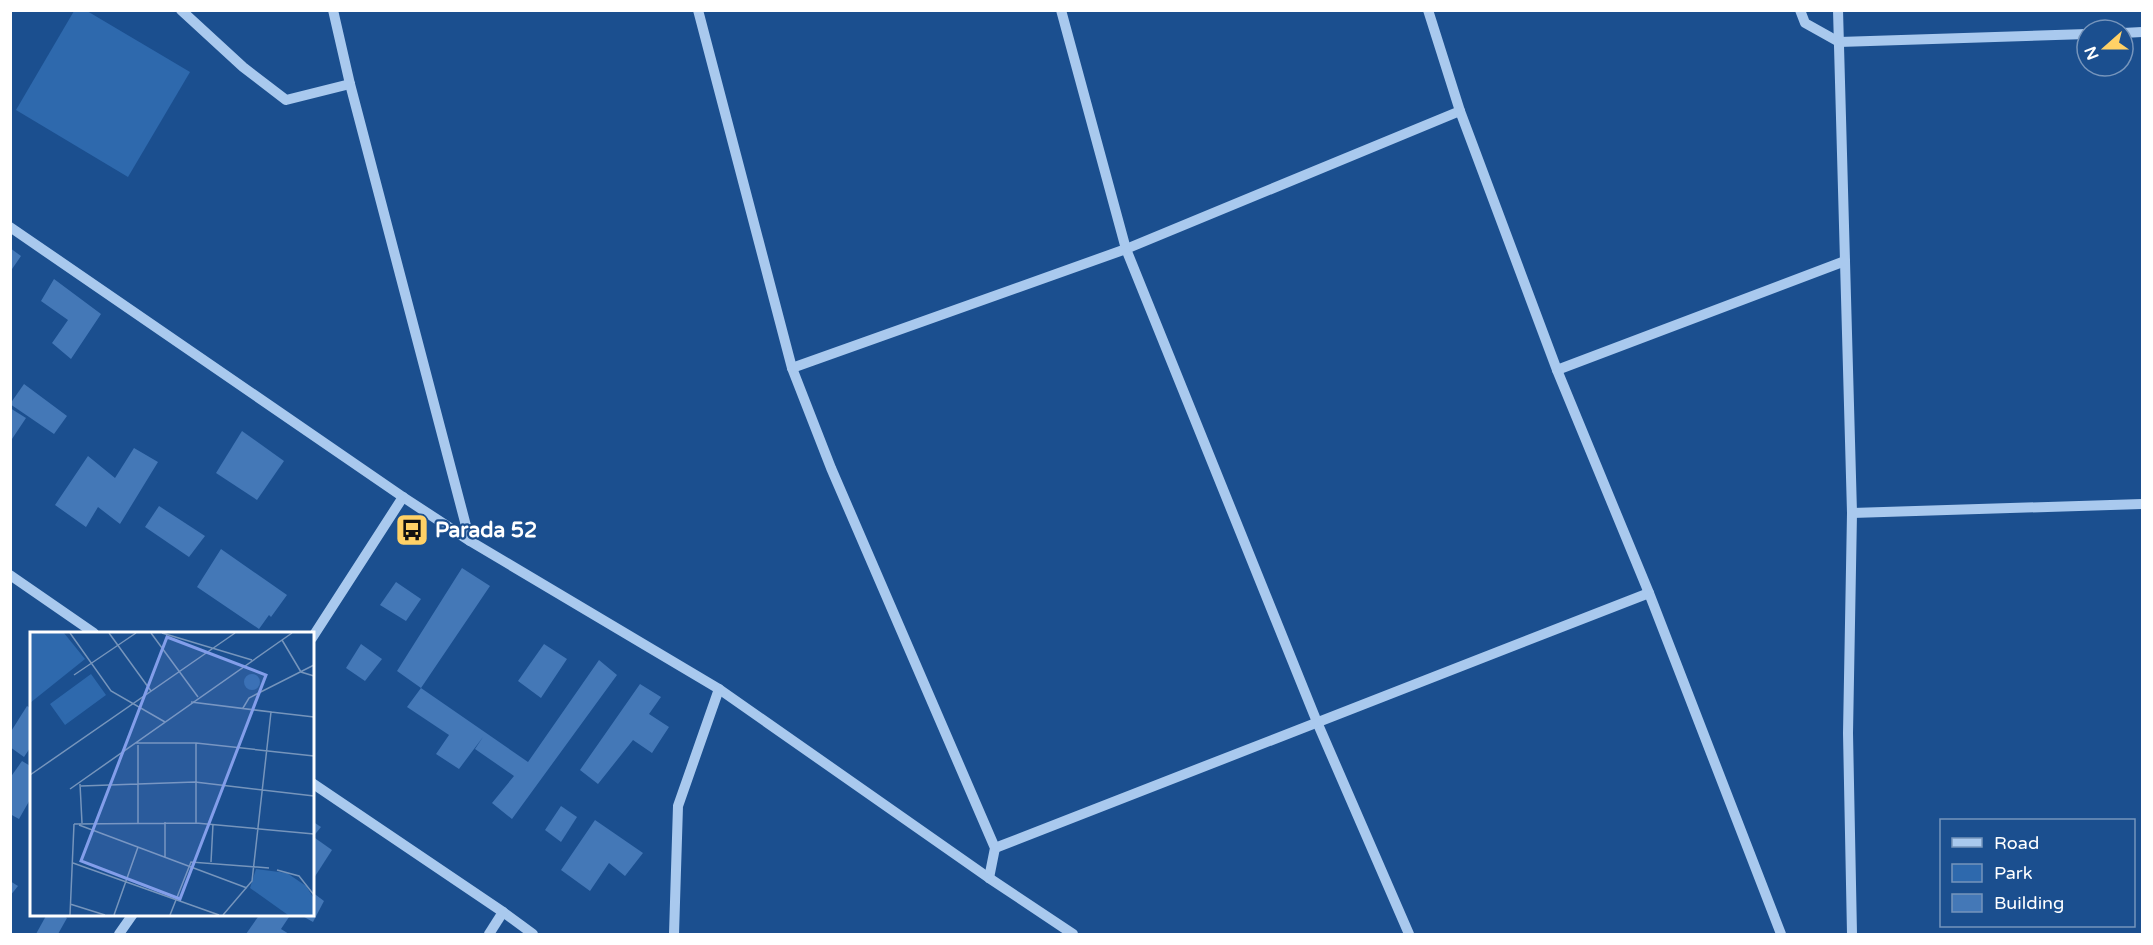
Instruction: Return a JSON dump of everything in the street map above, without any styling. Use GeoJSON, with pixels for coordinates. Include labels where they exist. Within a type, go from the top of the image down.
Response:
{"type":"FeatureCollection","features":[{"type":"Feature","properties":{"kind":"street"},"geometry":{"type":"LineString","coordinates":[[181,10],[243,67],[286,100],[350,84]]}},
{"type":"Feature","properties":{"kind":"street"},"geometry":{"type":"LineString","coordinates":[[333,10],[350,84],[470,541]]}},
{"type":"Feature","properties":{"kind":"street"},"geometry":{"type":"LineString","coordinates":[[698,10],[792,368],[831,468],[994,848],[989,878]]}},
{"type":"Feature","properties":{"kind":"street"},"geometry":{"type":"LineString","coordinates":[[1061,10],[1126,249],[1317,722],[1409,934]]}},
{"type":"Feature","properties":{"kind":"street"},"geometry":{"type":"LineString","coordinates":[[1428,10],[1460,111],[1557,370],[1649,593],[1781,934]]}},
{"type":"Feature","properties":{"kind":"street"},"geometry":{"type":"LineString","coordinates":[[1800,10],[1804,23],[1839,42],[2075,34]]}},
{"type":"Feature","properties":{"kind":"street"},"geometry":{"type":"LineString","coordinates":[[1838,10],[1852,513],[1848,734],[1852,934]]}},
{"type":"Feature","properties":{"kind":"street"},"geometry":{"type":"LineString","coordinates":[[792,368],[1126,249],[1460,111]]}},
{"type":"Feature","properties":{"kind":"street"},"geometry":{"type":"LineString","coordinates":[[10,227],[470,541],[719,689],[1073,934]]}},
{"type":"Feature","properties":{"kind":"street"},"geometry":{"type":"LineString","coordinates":[[1557,370],[1845,261]]}},
{"type":"Feature","properties":{"kind":"street"},"geometry":{"type":"LineString","coordinates":[[314,635],[403,497]]}},
{"type":"Feature","properties":{"kind":"street"},"geometry":{"type":"LineString","coordinates":[[1852,513],[2142,504]]}},
{"type":"Feature","properties":{"kind":"street"},"geometry":{"type":"LineString","coordinates":[[10,575],[93,632]]}},
{"type":"Feature","properties":{"kind":"street"},"geometry":{"type":"LineString","coordinates":[[994,848],[1649,593]]}},
{"type":"Feature","properties":{"kind":"street"},"geometry":{"type":"LineString","coordinates":[[674,934],[678,806],[719,689]]}},
{"type":"Feature","properties":{"kind":"street"},"geometry":{"type":"LineString","coordinates":[[314,784],[533,934]]}},
{"type":"Feature","properties":{"kind":"street"},"geometry":{"type":"LineString","coordinates":[[489,934],[503,912]]}},
{"type":"Feature","properties":{"kind":"street"},"geometry":{"type":"LineString","coordinates":[[119,934],[132,915]]}},
{"type":"Feature","properties":{"kind":"green space"},"geometry":{"type":"Polygon","coordinates":[[[74,11],[87,11],[190,72],[128,177],[16,110],[74,11]]]}},
{"type":"Feature","properties":{"kind":"building"},"geometry":{"type":"Polygon","coordinates":[[[10,248],[21,256],[10,272],[10,248]]]}},
{"type":"Feature","properties":{"kind":"building"},"geometry":{"type":"Polygon","coordinates":[[[54,279],[101,314],[71,359],[52,343],[68,320],[41,301],[54,279]]]}},
{"type":"Feature","properties":{"kind":"building"},"geometry":{"type":"Polygon","coordinates":[[[24,384],[67,416],[54,434],[10,404],[24,384]]]}},
{"type":"Feature","properties":{"kind":"building"},"geometry":{"type":"Polygon","coordinates":[[[10,408],[26,418],[10,442],[10,408]]]}},
{"type":"Feature","properties":{"kind":"building"},"geometry":{"type":"Polygon","coordinates":[[[242,431],[284,461],[257,500],[216,473],[242,431]]]}},
{"type":"Feature","properties":{"kind":"building"},"geometry":{"type":"Polygon","coordinates":[[[134,448],[158,462],[120,524],[98,507],[86,527],[55,505],[88,456],[115,478],[134,448]]]}},
{"type":"Feature","properties":{"kind":"building"},"geometry":{"type":"Polygon","coordinates":[[[159,506],[205,536],[189,557],[145,527],[159,506]]]}},
{"type":"Feature","properties":{"kind":"building"},"geometry":{"type":"Polygon","coordinates":[[[221,549],[287,595],[259,629],[197,587],[221,549]]]}},
{"type":"Feature","properties":{"kind":"building"},"geometry":{"type":"Polygon","coordinates":[[[462,568],[490,586],[421,688],[397,671],[462,568]]]}},
{"type":"Feature","properties":{"kind":"building"},"geometry":{"type":"Polygon","coordinates":[[[396,582],[421,599],[406,621],[380,605],[396,582]]]}},
{"type":"Feature","properties":{"kind":"building"},"geometry":{"type":"Polygon","coordinates":[[[361,644],[382,659],[365,681],[346,668],[361,644]]]}},
{"type":"Feature","properties":{"kind":"building"},"geometry":{"type":"Polygon","coordinates":[[[544,644],[567,659],[541,698],[518,681],[544,644]]]}},
{"type":"Feature","properties":{"kind":"building"},"geometry":{"type":"Polygon","coordinates":[[[599,660],[617,675],[512,819],[492,803],[514,776],[475,749],[483,737],[459,769],[436,754],[449,735],[407,707],[421,688],[528,762],[599,660]]]}},
{"type":"Feature","properties":{"kind":"building"},"geometry":{"type":"Polygon","coordinates":[[[640,684],[661,697],[649,714],[669,727],[652,753],[633,740],[598,784],[580,770],[640,684]]]}},
{"type":"Feature","properties":{"kind":"building"},"geometry":{"type":"Polygon","coordinates":[[[27,706],[30,708],[30,748],[24,757],[10,747],[10,733],[27,706]]]}},
{"type":"Feature","properties":{"kind":"building"},"geometry":{"type":"Polygon","coordinates":[[[22,761],[30,766],[30,800],[19,819],[10,814],[10,778],[22,761]]]}},
{"type":"Feature","properties":{"kind":"building"},"geometry":{"type":"Polygon","coordinates":[[[561,806],[577,817],[561,842],[545,830],[561,806]]]}},
{"type":"Feature","properties":{"kind":"building"},"geometry":{"type":"Polygon","coordinates":[[[595,820],[643,853],[625,876],[609,863],[590,891],[561,870],[595,820]]]}},
{"type":"Feature","properties":{"kind":"building"},"geometry":{"type":"Polygon","coordinates":[[[314,822],[321,827],[314,836],[314,822]]]}},
{"type":"Feature","properties":{"kind":"building"},"geometry":{"type":"Polygon","coordinates":[[[315,838],[332,850],[314,878],[315,838]]]}},
{"type":"Feature","properties":{"kind":"building"},"geometry":{"type":"Polygon","coordinates":[[[10,881],[18,886],[10,896],[10,881]]]}},
{"type":"Feature","properties":{"kind":"building"},"geometry":{"type":"Polygon","coordinates":[[[314,894],[324,901],[313,922],[301,915],[314,915],[314,894]]]}},
{"type":"Feature","properties":{"kind":"building"},"geometry":{"type":"Polygon","coordinates":[[[46,915],[62,915],[67,918],[58,934],[36,934],[46,915]]]}},
{"type":"Feature","properties":{"kind":"building"},"geometry":{"type":"Polygon","coordinates":[[[259,915],[290,915],[281,929],[289,934],[246,934],[259,915]]]}},
{"type":"Feature","properties":{"kind":"place","name":"Parada 52"},"geometry":{"type":"Point","coordinates":[412,530]}}]}
